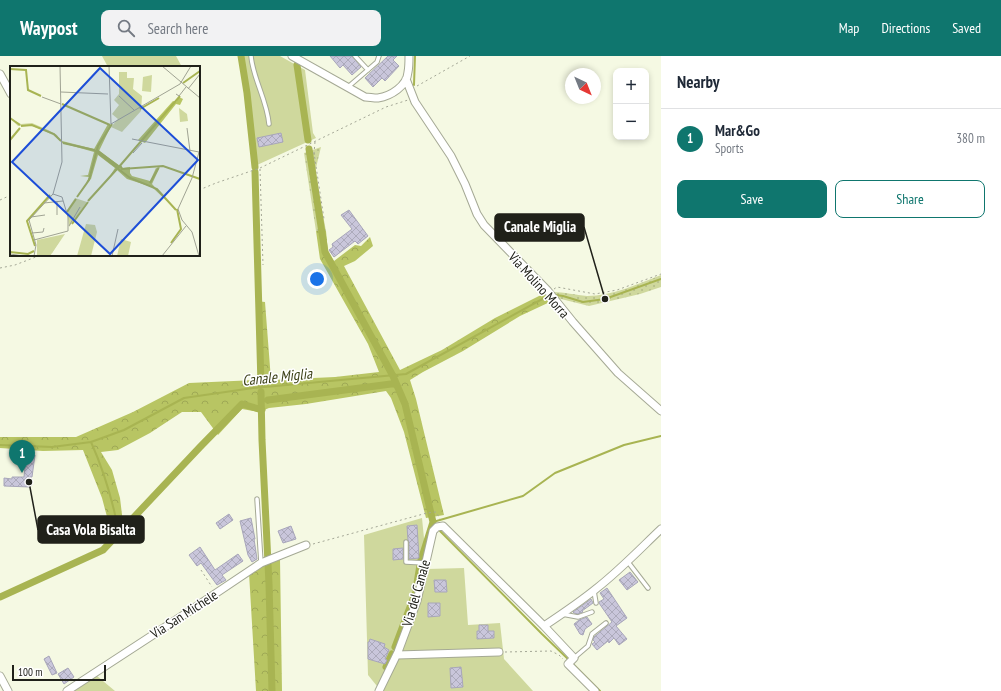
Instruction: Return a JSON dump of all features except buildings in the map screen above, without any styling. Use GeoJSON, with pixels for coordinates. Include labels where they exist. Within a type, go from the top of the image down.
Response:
{"type":"FeatureCollection","features":[{"type":"Feature","properties":{"kind":"street"},"geometry":{"type":"LineString","coordinates":[[292,56],[365,97],[377,98],[389,94],[402,86],[408,73],[409,56]]}},
{"type":"Feature","properties":{"kind":"street"},"geometry":{"type":"LineString","coordinates":[[0,74],[10,92]]}},
{"type":"Feature","properties":{"kind":"street","name":"Via Molino Morra"},"geometry":{"type":"LineString","coordinates":[[406,79],[414,98],[451,156],[465,184],[477,214],[484,225],[548,291],[554,301],[618,372],[661,411]]}},
{"type":"Feature","properties":{"kind":"street","name":"Via del Canale"},"geometry":{"type":"LineString","coordinates":[[379,691],[396,655],[417,601],[433,531],[437,527],[445,527],[544,626]]}},
{"type":"Feature","properties":{"kind":"street"},"geometry":{"type":"LineString","coordinates":[[595,691],[568,664],[574,658],[544,626],[594,591],[628,562],[661,529]]}},
{"type":"Feature","properties":{"kind":"street","name":"Via San Michele"},"geometry":{"type":"LineString","coordinates":[[67,691],[265,561],[306,545]]}},
{"type":"Feature","properties":{"kind":"street"},"geometry":{"type":"LineString","coordinates":[[396,655],[499,652]]}},
{"type":"Feature","properties":{"kind":"street"},"geometry":{"type":"LineString","coordinates":[[0,676],[4,688]]}},
{"type":"Feature","properties":{"kind":"lane"},"geometry":{"type":"LineString","coordinates":[[251,56],[252,65],[263,98],[269,124]]}},
{"type":"Feature","properties":{"kind":"lane"},"geometry":{"type":"LineString","coordinates":[[355,56],[368,70]]}},
{"type":"Feature","properties":{"kind":"lane"},"geometry":{"type":"LineString","coordinates":[[348,87],[377,62],[379,56]]}},
{"type":"Feature","properties":{"kind":"lane"},"geometry":{"type":"LineString","coordinates":[[257,499],[265,561]]}},
{"type":"Feature","properties":{"kind":"lane"},"geometry":{"type":"LineString","coordinates":[[406,542],[406,562],[425,562]]}},
{"type":"Feature","properties":{"kind":"lane"},"geometry":{"type":"LineString","coordinates":[[628,562],[648,588]]}},
{"type":"Feature","properties":{"kind":"lane"},"geometry":{"type":"LineString","coordinates":[[594,591],[596,603]]}},
{"type":"Feature","properties":{"kind":"lane"},"geometry":{"type":"LineString","coordinates":[[562,614],[578,617],[592,612]]}},
{"type":"Feature","properties":{"kind":"lane"},"geometry":{"type":"LineString","coordinates":[[574,658],[588,646],[592,634],[606,623]]}},
{"type":"Feature","properties":{"kind":"path"},"geometry":{"type":"LineString","coordinates":[[411,90],[470,56]]}},
{"type":"Feature","properties":{"kind":"path"},"geometry":{"type":"LineString","coordinates":[[200,190],[260,168],[386,107],[414,98]]}},
{"type":"Feature","properties":{"kind":"path"},"geometry":{"type":"LineString","coordinates":[[316,141],[314,153],[324,219]]}},
{"type":"Feature","properties":{"kind":"path"},"geometry":{"type":"LineString","coordinates":[[260,168],[263,265]]}},
{"type":"Feature","properties":{"kind":"path"},"geometry":{"type":"LineString","coordinates":[[0,200],[10,195]]}},
{"type":"Feature","properties":{"kind":"path"},"geometry":{"type":"LineString","coordinates":[[0,268],[15,266],[39,256]]}},
{"type":"Feature","properties":{"kind":"path"},"geometry":{"type":"LineString","coordinates":[[548,291],[557,287],[595,294],[617,290],[661,274]]}},
{"type":"Feature","properties":{"kind":"path"},"geometry":{"type":"LineString","coordinates":[[306,545],[427,513],[436,512],[439,517]]}},
{"type":"Feature","properties":{"kind":"path"},"geometry":{"type":"LineString","coordinates":[[201,570],[216,593]]}},
{"type":"Feature","properties":{"kind":"path"},"geometry":{"type":"LineString","coordinates":[[499,652],[551,651],[568,664]]}},
{"type":"Feature","properties":{"kind":"green space"},"geometry":{"type":"Polygon","coordinates":[[[102,56],[176,56],[181,66],[107,66],[102,56]]]}},
{"type":"Feature","properties":{"kind":"green space"},"geometry":{"type":"Polygon","coordinates":[[[242,56],[280,56],[305,70],[313,133],[316,138],[257,165],[251,111],[242,56]]]}},
{"type":"Feature","properties":{"kind":"green space"},"geometry":{"type":"Polygon","coordinates":[[[321,147],[315,172],[326,231],[316,231],[304,153],[321,147]]]}},
{"type":"Feature","properties":{"kind":"green space"},"geometry":{"type":"Polygon","coordinates":[[[316,231],[326,231],[328,252],[334,261],[355,245],[361,246],[370,237],[373,246],[355,261],[344,266],[400,370],[442,350],[495,318],[545,293],[552,301],[520,316],[463,351],[410,380],[444,515],[426,518],[404,432],[391,398],[386,391],[306,404],[269,408],[259,412],[242,409],[218,435],[201,412],[182,412],[150,433],[118,450],[101,452],[112,470],[120,498],[123,523],[110,528],[102,498],[83,450],[43,451],[0,448],[0,437],[76,437],[133,412],[189,383],[258,380],[256,301],[265,302],[271,380],[335,377],[379,372],[368,344],[320,259],[316,231]]]}},
{"type":"Feature","properties":{"kind":"green space"},"geometry":{"type":"Polygon","coordinates":[[[661,275],[661,287],[640,294],[589,306],[557,298],[553,292],[587,296],[606,294],[625,289],[661,275]]]}},
{"type":"Feature","properties":{"kind":"green space"},"geometry":{"type":"Polygon","coordinates":[[[422,518],[427,569],[464,568],[468,625],[500,623],[504,659],[533,691],[381,691],[368,675],[364,535],[422,518]]]}},
{"type":"Feature","properties":{"kind":"green space"},"geometry":{"type":"Polygon","coordinates":[[[280,559],[282,691],[256,691],[249,573],[260,565],[280,559]]]}},
{"type":"Feature","properties":{"kind":"green space"},"geometry":{"type":"Polygon","coordinates":[[[97,676],[115,691],[73,691],[97,676]]]}},
{"type":"Feature","properties":{"kind":"waterway"},"geometry":{"type":"LineString","coordinates":[[241,56],[247,93],[255,167]]}},
{"type":"Feature","properties":{"kind":"waterway"},"geometry":{"type":"LineString","coordinates":[[414,85],[415,56]]}},
{"type":"Feature","properties":{"kind":"waterway"},"geometry":{"type":"LineString","coordinates":[[297,65],[308,140]]}},
{"type":"Feature","properties":{"kind":"waterway"},"geometry":{"type":"LineString","coordinates":[[309,149],[325,252],[393,376],[405,404],[433,522],[421,560]]}},
{"type":"Feature","properties":{"kind":"waterway"},"geometry":{"type":"LineString","coordinates":[[255,172],[261,385]]}},
{"type":"Feature","properties":{"kind":"waterway","name":"Canale Miglia"},"geometry":{"type":"LineString","coordinates":[[556,295],[583,302],[605,299],[661,279]]}},
{"type":"Feature","properties":{"kind":"waterway","name":"Canale Miglia"},"geometry":{"type":"LineString","coordinates":[[0,445],[52,447],[91,442],[124,430],[184,398],[253,388],[406,374],[546,297]]}},
{"type":"Feature","properties":{"kind":"waterway"},"geometry":{"type":"LineString","coordinates":[[268,400],[391,384],[395,384],[397,386]]}},
{"type":"Feature","properties":{"kind":"waterway"},"geometry":{"type":"LineString","coordinates":[[261,392],[272,691]]}},
{"type":"Feature","properties":{"kind":"waterway"},"geometry":{"type":"LineString","coordinates":[[0,597],[103,550],[242,404],[262,410]]}},
{"type":"Feature","properties":{"kind":"waterway"},"geometry":{"type":"LineString","coordinates":[[433,522],[523,496],[555,473],[624,445],[661,436]]}},
{"type":"Feature","properties":{"kind":"waterway"},"geometry":{"type":"LineString","coordinates":[[91,442],[108,487],[119,533]]}},
{"type":"Feature","properties":{"kind":"waterway"},"geometry":{"type":"LineString","coordinates":[[440,531],[569,660]]}},
{"type":"Feature","properties":{"kind":"waterway"},"geometry":{"type":"LineString","coordinates":[[416,589],[420,565]]}},
{"type":"Feature","properties":{"kind":"waterway"},"geometry":{"type":"LineString","coordinates":[[395,647],[415,594]]}},
{"type":"Feature","properties":{"kind":"waterway"},"geometry":{"type":"LineString","coordinates":[[386,667],[392,654]]}},
{"type":"Feature","properties":{"kind":"waterway"},"geometry":{"type":"LineString","coordinates":[[572,663],[600,691]]}},
{"type":"Feature","properties":{"kind":"place","name":"Canale Miglia"},"geometry":{"type":"Point","coordinates":[605,299]}},
{"type":"Feature","properties":{"kind":"place","name":"Mar&Go"},"geometry":{"type":"Point","coordinates":[22,473]}},
{"type":"Feature","properties":{"kind":"place","name":"Casa Vola Bisalta"},"geometry":{"type":"Point","coordinates":[29,482]}}]}
